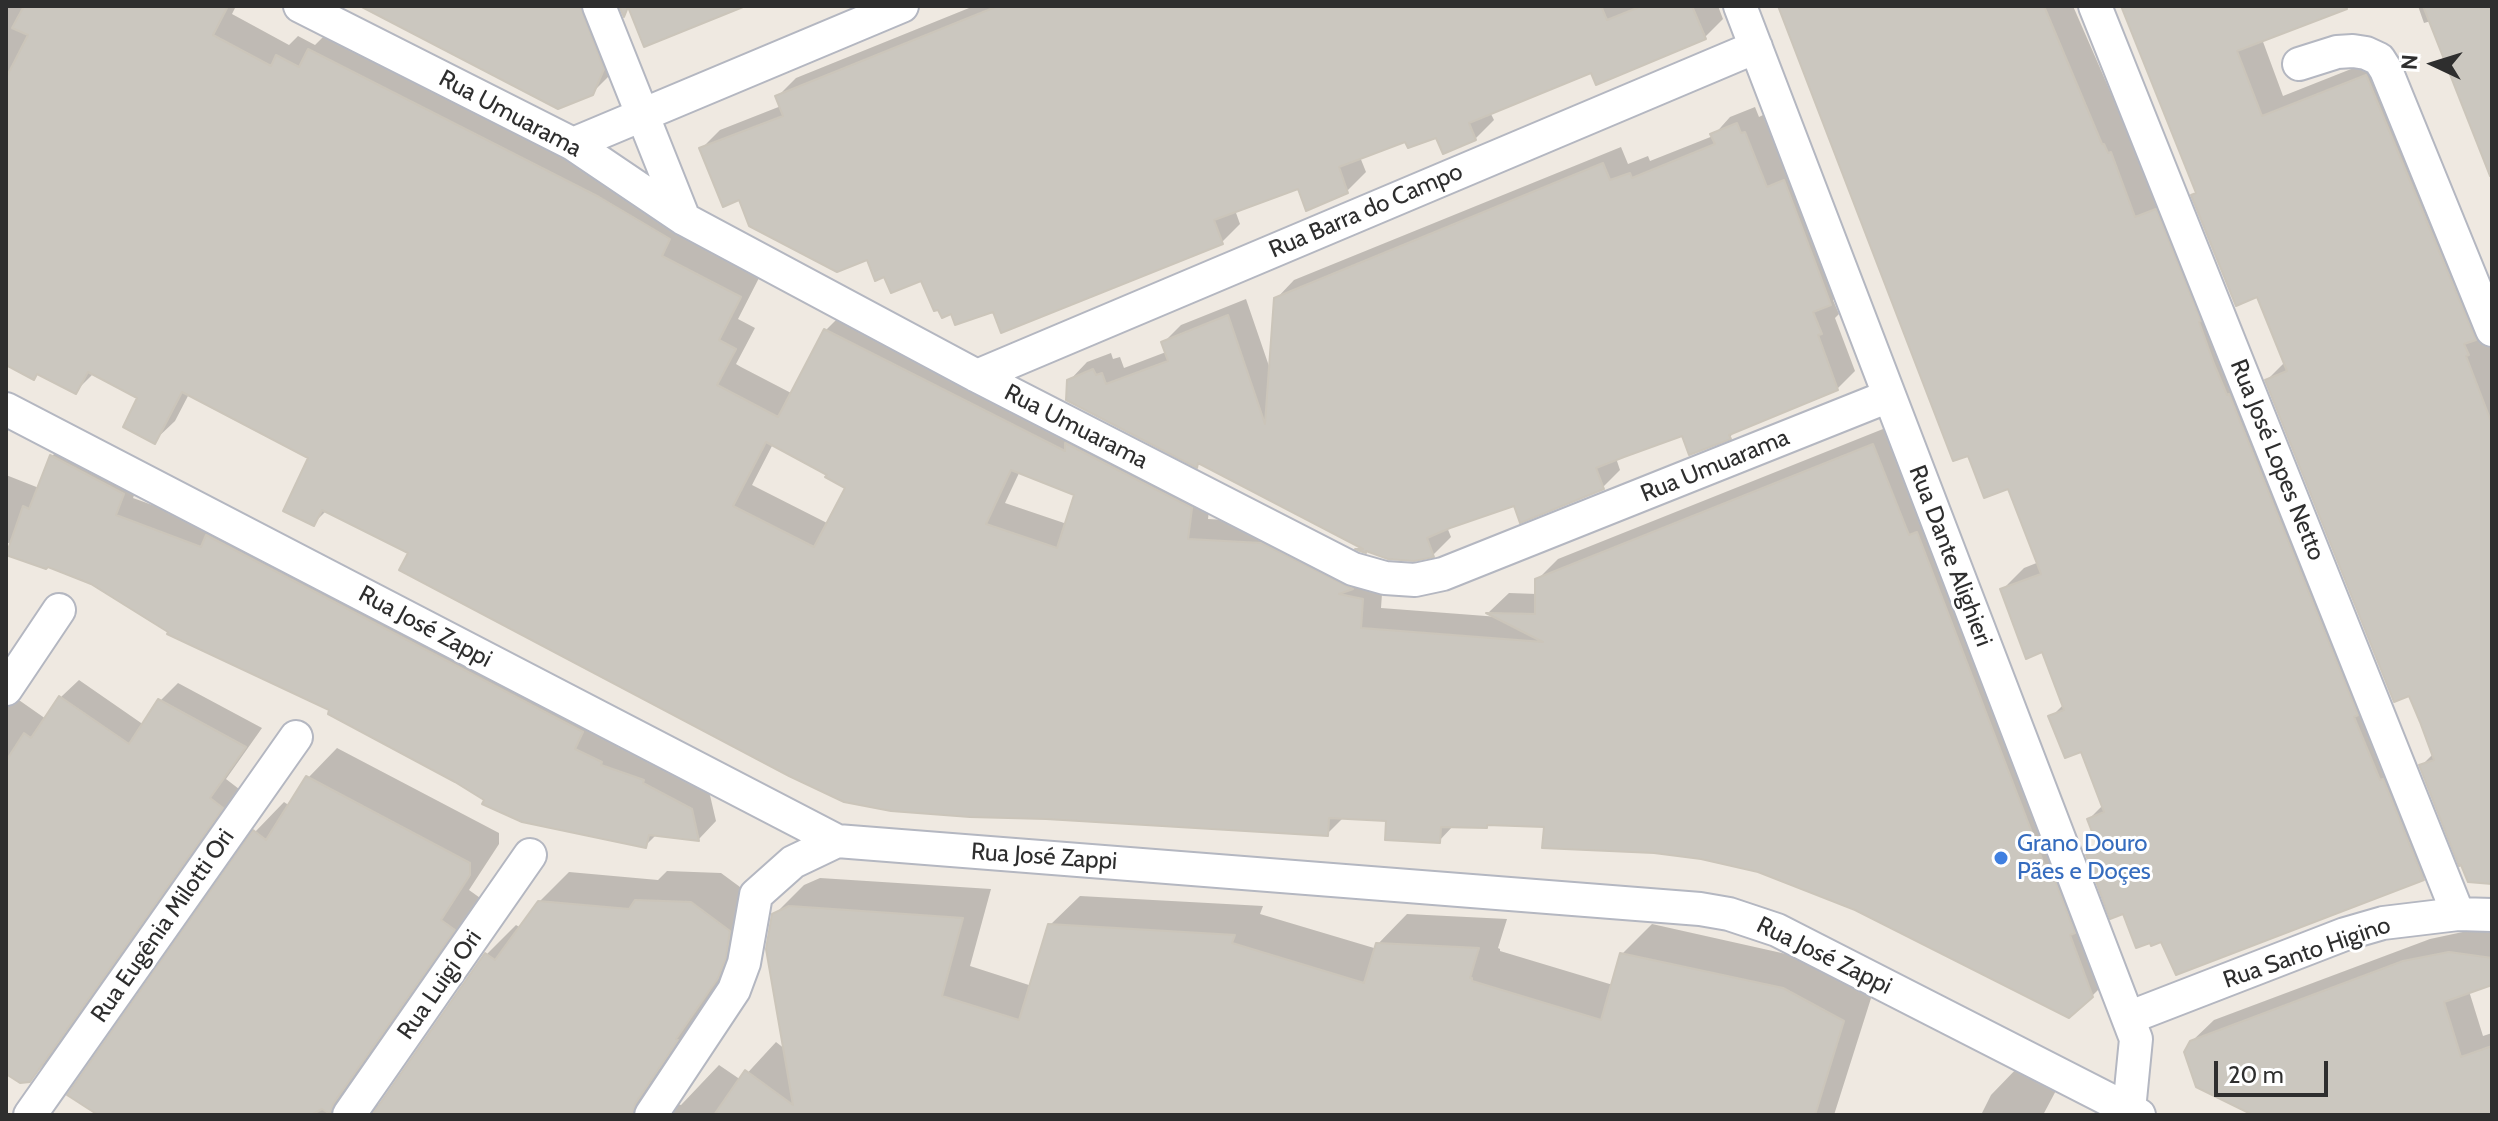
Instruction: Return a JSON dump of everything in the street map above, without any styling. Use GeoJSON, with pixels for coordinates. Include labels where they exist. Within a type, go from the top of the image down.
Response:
{"type":"FeatureCollection","features":[{"type":"Feature","properties":{"kind":"street","name":"Rua Umuarama"},"geometry":{"type":"LineString","coordinates":[[300,6],[573,144],[684,219],[977,376],[1353,569],[1385,578],[1415,580],[1443,574],[1889,396]]}},
{"type":"Feature","properties":{"kind":"street"},"geometry":{"type":"LineString","coordinates":[[599,6],[684,219]]}},
{"type":"Feature","properties":{"kind":"street"},"geometry":{"type":"LineString","coordinates":[[573,144],[902,6]]}},
{"type":"Feature","properties":{"kind":"street","name":"Rua Dante Alighieri"},"geometry":{"type":"LineString","coordinates":[[1740,6],[2136,1039],[2134,1112]]}},
{"type":"Feature","properties":{"kind":"street","name":"Rua José Lopes Netto"},"geometry":{"type":"LineString","coordinates":[[2095,6],[2458,914]]}},
{"type":"Feature","properties":{"kind":"street","name":"Rua Barra do Campo"},"geometry":{"type":"LineString","coordinates":[[977,376],[1756,47]]}},
{"type":"Feature","properties":{"kind":"street"},"geometry":{"type":"LineString","coordinates":[[2299,64],[2337,52],[2353,51],[2379,59],[2492,330]]}},
{"type":"Feature","properties":{"kind":"street","name":"Rua José Zappi"},"geometry":{"type":"LineString","coordinates":[[6,409],[837,841],[1700,909],[1729,914],[1777,930],[2134,1112]]}},
{"type":"Feature","properties":{"kind":"street"},"geometry":{"type":"LineString","coordinates":[[6,689],[59,610]]}},
{"type":"Feature","properties":{"kind":"street","name":"Rua Eugênia Milotti Ori"},"geometry":{"type":"LineString","coordinates":[[30,1115],[296,737]]}},
{"type":"Feature","properties":{"kind":"street"},"geometry":{"type":"LineString","coordinates":[[651,1115],[734,990],[744,963],[756,895],[793,862],[837,841]]}},
{"type":"Feature","properties":{"kind":"street","name":"Rua Luigi Ori"},"geometry":{"type":"LineString","coordinates":[[349,1115],[530,855]]}},
{"type":"Feature","properties":{"kind":"street","name":"Rua Santo Higino"},"geometry":{"type":"LineString","coordinates":[[2128,1018],[2345,934],[2395,921],[2458,914],[2492,915]]}},
{"type":"Feature","properties":{"kind":"building"},"geometry":{"type":"Polygon","coordinates":[[[24,6],[228,6],[213,35],[271,66],[276,55],[299,67],[308,49],[599,197],[670,239],[662,256],[741,297],[719,340],[736,349],[717,385],[778,417],[824,329],[1065,451],[1065,443],[1192,508],[1188,539],[1261,543],[1353,589],[1339,594],[1363,599],[1361,628],[1543,642],[1486,613],[1535,614],[1535,579],[1873,444],[1909,535],[1917,532],[2047,872],[2051,870],[2075,933],[2070,935],[2093,997],[2069,1018],[1855,910],[1758,872],[1701,859],[1654,853],[1542,848],[1544,827],[1441,827],[1440,843],[1385,840],[1386,821],[1329,818],[1328,836],[970,817],[891,811],[844,802],[399,570],[408,553],[322,510],[314,526],[283,511],[308,458],[182,392],[155,444],[123,427],[137,398],[88,372],[76,394],[37,374],[34,380],[6,365],[6,78],[28,35],[12,28],[24,6]],[[766,442],[733,506],[814,547],[845,488],[766,442]],[[1011,470],[986,524],[1057,548],[1074,495],[1011,470]]]}},
{"type":"Feature","properties":{"kind":"building"},"geometry":{"type":"Polygon","coordinates":[[[360,6],[580,6],[604,69],[593,95],[558,109],[360,6]]]}},
{"type":"Feature","properties":{"kind":"building"},"geometry":{"type":"Polygon","coordinates":[[[619,6],[743,7],[644,47],[628,7],[624,17],[619,6]]]}},
{"type":"Feature","properties":{"kind":"building"},"geometry":{"type":"Polygon","coordinates":[[[998,6],[1601,6],[1607,20],[1642,6],[1692,6],[1706,39],[1596,85],[1591,73],[1469,123],[1476,140],[1443,154],[1436,138],[1408,148],[1405,142],[1339,167],[1348,193],[1306,211],[1298,189],[1214,220],[1223,244],[1001,333],[993,312],[955,325],[951,314],[942,318],[938,310],[934,311],[921,281],[891,293],[884,277],[875,281],[867,260],[837,272],[749,226],[739,200],[723,207],[699,148],[783,116],[775,96],[998,6]]]}},
{"type":"Feature","properties":{"kind":"building"},"geometry":{"type":"Polygon","coordinates":[[[1778,6],[2044,6],[2102,144],[2108,153],[2111,152],[2135,217],[2156,209],[2201,321],[2214,364],[2229,394],[2358,715],[2354,717],[2424,880],[2176,975],[2161,942],[2136,948],[2123,914],[2110,919],[2086,855],[2099,850],[2087,819],[2104,812],[2081,752],[2065,758],[2048,716],[2064,710],[2042,652],[2026,659],[2000,589],[2041,574],[2008,489],[1984,498],[1968,456],[1953,461],[1778,6]]]}},
{"type":"Feature","properties":{"kind":"building"},"geometry":{"type":"Polygon","coordinates":[[[2121,6],[2346,6],[2347,9],[2237,51],[2262,116],[2366,75],[2476,340],[2464,344],[2469,355],[2466,356],[2492,424],[2492,884],[2468,882],[2459,866],[2419,765],[2434,760],[2420,722],[2409,696],[2394,702],[2265,380],[2287,371],[2257,297],[2236,306],[2191,195],[2196,193],[2121,6]]]}},
{"type":"Feature","properties":{"kind":"building"},"geometry":{"type":"Polygon","coordinates":[[[2423,6],[2492,6],[2490,176],[2423,6]]]}},
{"type":"Feature","properties":{"kind":"building"},"geometry":{"type":"Polygon","coordinates":[[[1737,123],[1741,133],[1745,132],[1767,187],[1784,180],[1831,305],[1813,312],[1838,390],[1729,435],[1731,439],[1689,455],[1682,436],[1624,457],[1596,468],[1604,489],[1520,523],[1514,506],[1450,528],[1427,538],[1434,557],[1414,561],[1388,559],[1355,549],[1363,549],[1198,463],[1197,468],[1066,400],[1067,380],[1093,369],[1096,375],[1102,373],[1106,384],[1168,361],[1161,342],[1228,315],[1265,424],[1274,298],[1603,163],[1610,180],[1630,173],[1632,178],[1715,144],[1710,134],[1737,123]]]}},
{"type":"Feature","properties":{"kind":"building"},"geometry":{"type":"Polygon","coordinates":[[[50,455],[124,494],[116,515],[201,547],[206,535],[583,732],[575,749],[602,762],[601,765],[644,780],[643,783],[692,809],[699,841],[649,835],[646,848],[522,822],[482,804],[484,800],[455,782],[328,714],[329,710],[167,634],[91,584],[6,555],[23,506],[29,509],[50,455]]]}},
{"type":"Feature","properties":{"kind":"building"},"geometry":{"type":"Polygon","coordinates":[[[59,696],[129,744],[158,699],[246,747],[210,798],[223,808],[30,1082],[20,1083],[6,1074],[6,761],[24,733],[31,738],[59,696]]]}},
{"type":"Feature","properties":{"kind":"building"},"geometry":{"type":"Polygon","coordinates":[[[306,776],[470,863],[470,875],[441,920],[455,930],[333,1104],[330,1114],[322,1109],[311,1115],[98,1115],[67,1095],[253,830],[266,840],[306,776]]]}},
{"type":"Feature","properties":{"kind":"building"},"geometry":{"type":"Polygon","coordinates":[[[635,900],[691,902],[730,931],[726,958],[718,978],[635,1104],[632,1115],[372,1115],[485,953],[495,960],[538,901],[629,909],[635,900]]]}},
{"type":"Feature","properties":{"kind":"building"},"geometry":{"type":"Polygon","coordinates":[[[789,906],[963,918],[942,996],[1019,1020],[1048,924],[1235,935],[1232,943],[1364,983],[1376,943],[1479,948],[1470,978],[1472,981],[1601,1020],[1620,953],[1783,988],[1844,1021],[1815,1115],[714,1115],[745,1070],[793,1105],[766,949],[772,914],[789,906]]]}},
{"type":"Feature","properties":{"kind":"building"},"geometry":{"type":"Polygon","coordinates":[[[2449,952],[2492,958],[2492,985],[2444,1002],[2461,1057],[2492,1046],[2492,1115],[2253,1115],[2196,1087],[2184,1052],[2190,1041],[2403,961],[2449,952]]]}},
{"type":"Feature","properties":{"kind":"place","name":"Grano Douro Pães e Doçes"},"geometry":{"type":"Point","coordinates":[2001,858]}}]}
